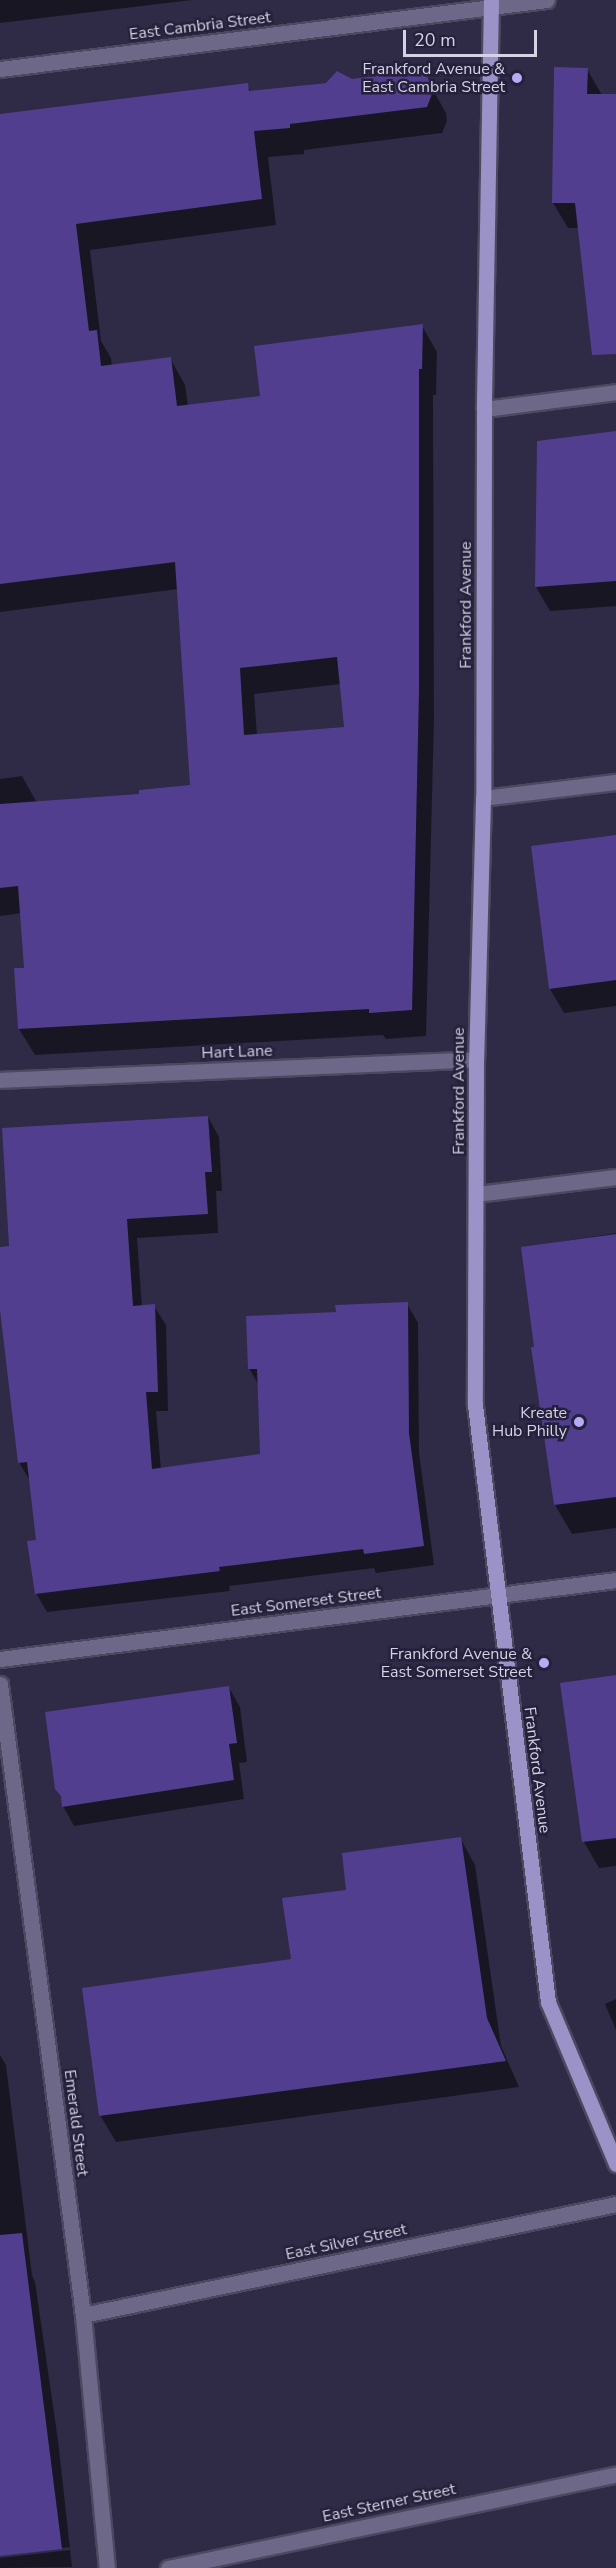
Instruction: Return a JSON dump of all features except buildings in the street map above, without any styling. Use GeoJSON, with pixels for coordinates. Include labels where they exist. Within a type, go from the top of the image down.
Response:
{"type":"FeatureCollection","features":[{"type":"Feature","properties":{"kind":"main road","name":"Frankford Avenue"},"geometry":{"type":"LineString","coordinates":[[491,4],[484,409],[483,798],[476,1059],[475,1405],[548,2002],[616,2164]]}},
{"type":"Feature","properties":{"kind":"street","name":"East Cambria Street"},"geometry":{"type":"LineString","coordinates":[[0,69],[491,4],[548,0]]}},
{"type":"Feature","properties":{"kind":"street"},"geometry":{"type":"LineString","coordinates":[[484,409],[616,392]]}},
{"type":"Feature","properties":{"kind":"street"},"geometry":{"type":"LineString","coordinates":[[483,798],[616,782]]}},
{"type":"Feature","properties":{"kind":"street","name":"Hart Lane"},"geometry":{"type":"LineString","coordinates":[[0,1080],[476,1059]]}},
{"type":"Feature","properties":{"kind":"street"},"geometry":{"type":"LineString","coordinates":[[477,1194],[616,1177]]}},
{"type":"Feature","properties":{"kind":"street","name":"East Somerset Street"},"geometry":{"type":"LineString","coordinates":[[0,1659],[616,1580]]}},
{"type":"Feature","properties":{"kind":"street","name":"Emerald Street"},"geometry":{"type":"LineString","coordinates":[[0,1684],[83,2315],[107,2568]]}},
{"type":"Feature","properties":{"kind":"street","name":"East Silver Street"},"geometry":{"type":"LineString","coordinates":[[83,2315],[616,2204]]}},
{"type":"Feature","properties":{"kind":"street","name":"East Sterner Street"},"geometry":{"type":"LineString","coordinates":[[168,2568],[616,2474]]}},
{"type":"Feature","properties":{"kind":"place","name":"Frankford Avenue & East Cambria Street"},"geometry":{"type":"Point","coordinates":[517,78]}},
{"type":"Feature","properties":{"kind":"place","name":"Kreate Hub Philly"},"geometry":{"type":"Point","coordinates":[579,1422]}},
{"type":"Feature","properties":{"kind":"place","name":"Frankford Avenue & East Somerset Street"},"geometry":{"type":"Point","coordinates":[544,1663]}}]}
